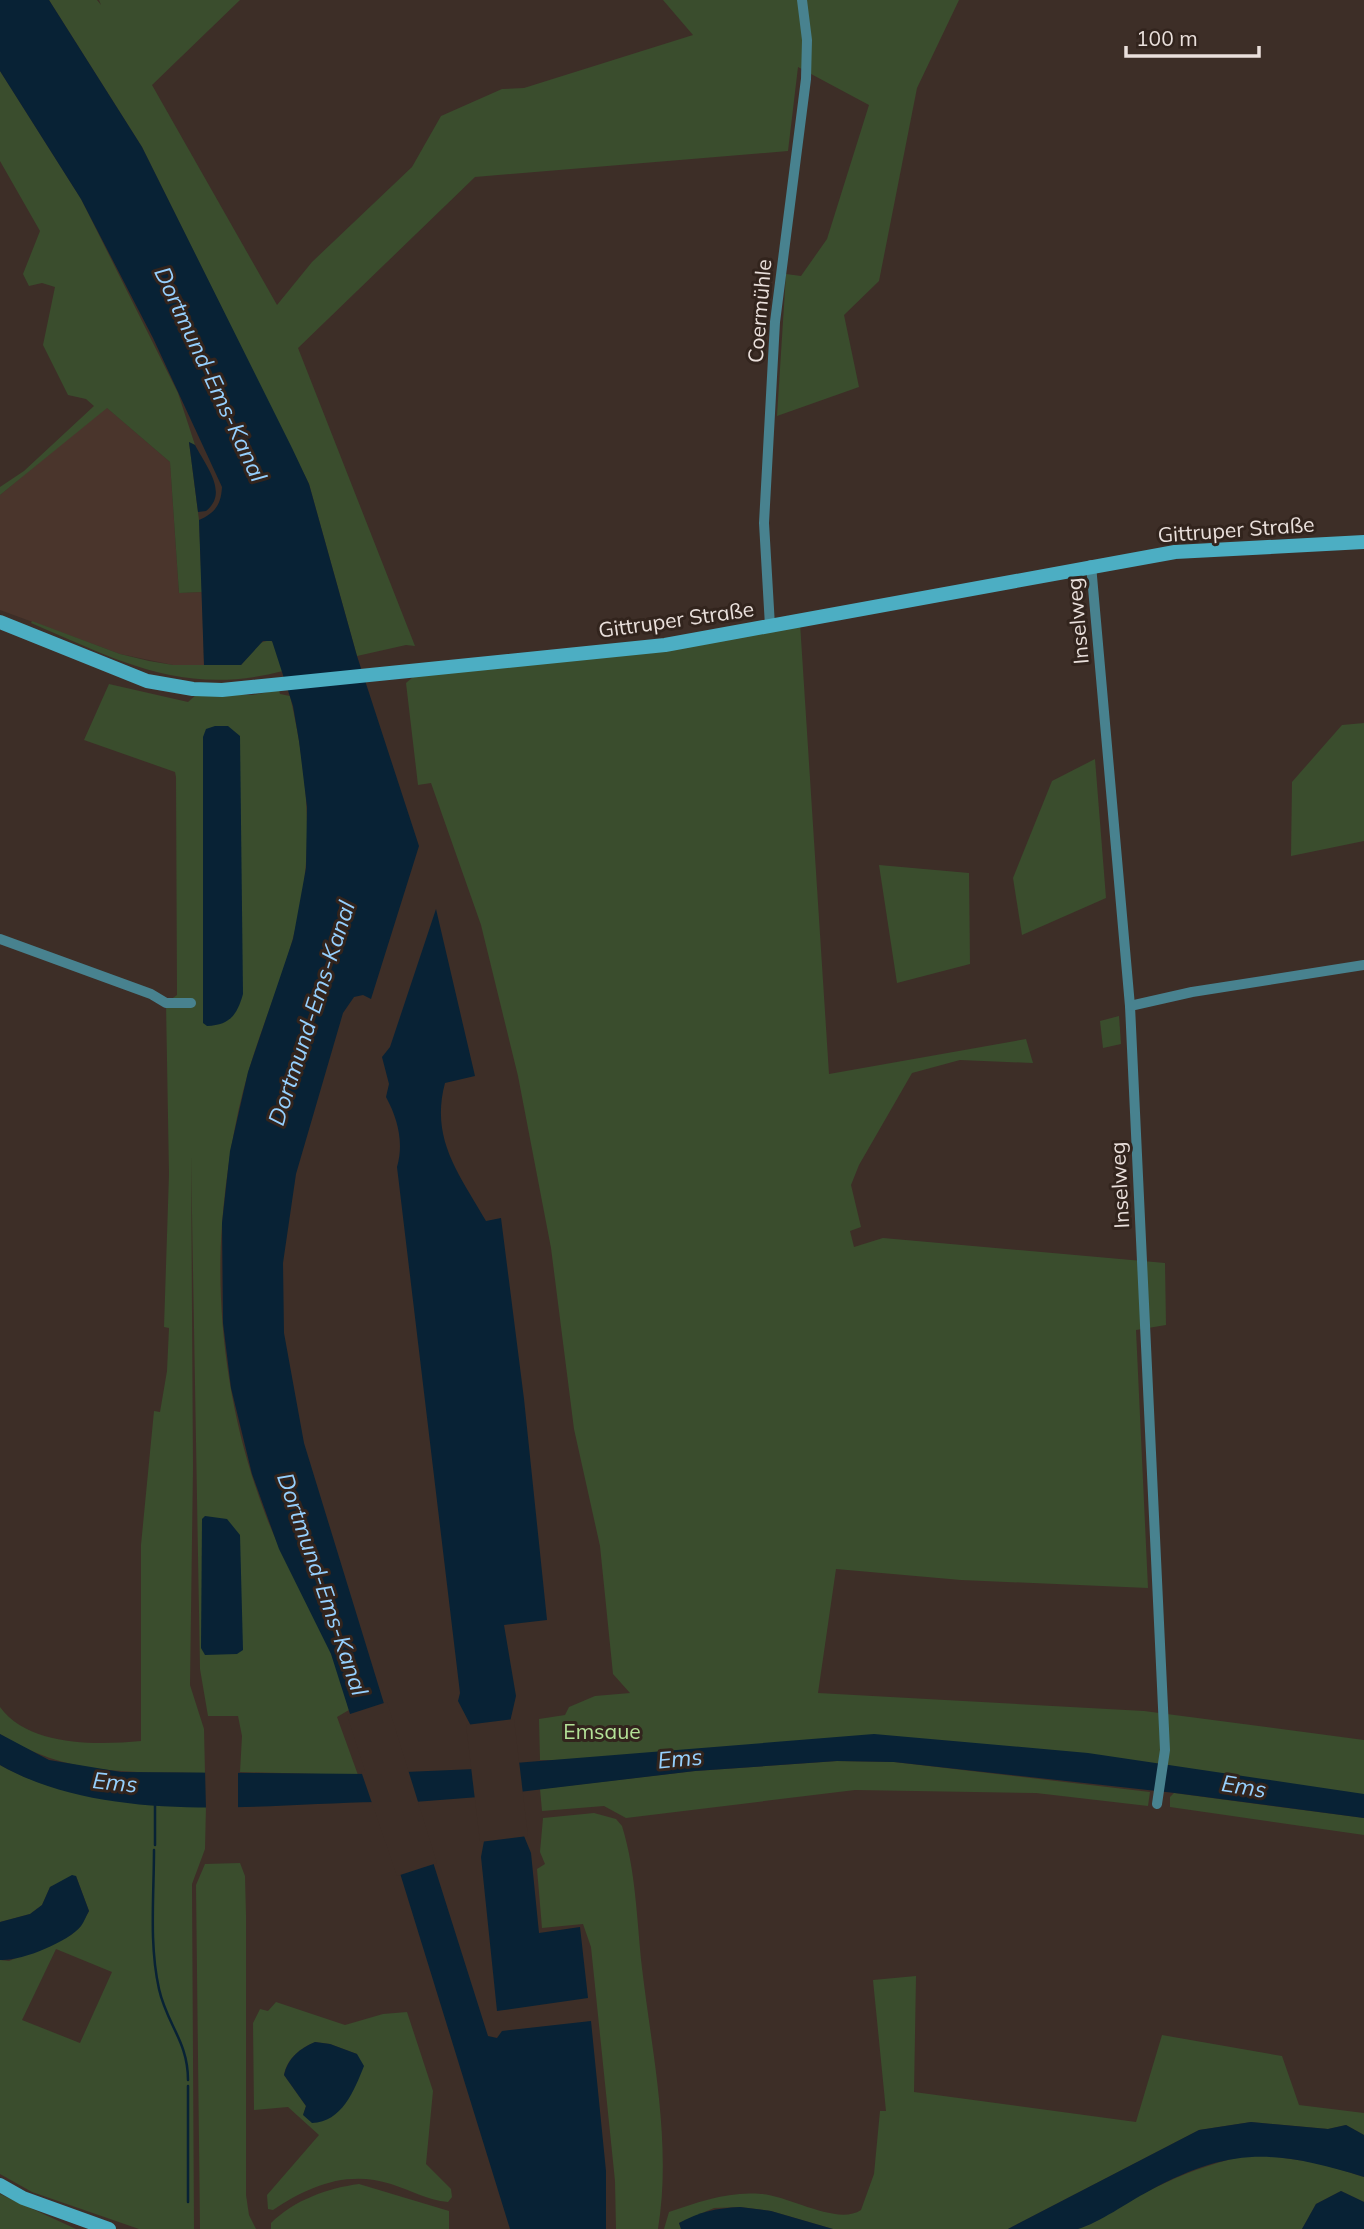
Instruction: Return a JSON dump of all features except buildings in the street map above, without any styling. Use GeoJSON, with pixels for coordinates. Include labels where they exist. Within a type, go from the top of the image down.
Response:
{"type":"FeatureCollection","features":[{"type":"Feature","properties":{"kind":"street","name":"Coermühle"},"geometry":{"type":"LineString","coordinates":[[770,626],[764,523],[775,321],[806,79],[807,40],[802,0]]}},
{"type":"Feature","properties":{"kind":"street","name":"Gittruper Straße"},"geometry":{"type":"LineString","coordinates":[[0,622],[148,681],[182,688],[222,690],[665,645],[1091,565],[1221,548],[1364,542]]}},
{"type":"Feature","properties":{"kind":"street","name":"Inselweg"},"geometry":{"type":"LineString","coordinates":[[1091,565],[1130,1006],[1165,1750],[1157,1804]]}},
{"type":"Feature","properties":{"kind":"street"},"geometry":{"type":"LineString","coordinates":[[0,939],[151,994],[166,1003],[191,1003]]}},
{"type":"Feature","properties":{"kind":"street"},"geometry":{"type":"LineString","coordinates":[[1130,1006],[1192,992],[1364,965]]}},
{"type":"Feature","properties":{"kind":"street"},"geometry":{"type":"LineString","coordinates":[[0,2185],[23,2199],[109,2229]]}},
{"type":"Feature","properties":{"kind":"shaded area"},"geometry":{"type":"Polygon","coordinates":[[[106,407],[170,462],[179,593],[202,592],[204,665],[173,665],[120,654],[0,610],[0,495],[106,407]]]}},
{"type":"Feature","properties":{"kind":"green space"},"geometry":{"type":"Polygon","coordinates":[[[49,0],[97,0],[101,5],[99,0],[240,0],[152,85],[277,305],[312,262],[412,167],[441,116],[502,89],[524,88],[693,35],[663,0],[959,0],[917,88],[879,281],[844,315],[859,387],[777,416],[786,274],[801,276],[827,239],[869,105],[798,67],[788,151],[475,177],[298,348],[415,646],[406,645],[357,656],[309,484],[142,147],[49,0]]]}},
{"type":"Feature","properties":{"kind":"green space"},"geometry":{"type":"Polygon","coordinates":[[[0,71],[81,199],[178,393],[195,445],[189,442],[199,520],[202,592],[179,593],[170,462],[107,408],[0,495],[0,487],[24,471],[94,406],[86,399],[68,395],[43,345],[55,287],[42,283],[29,286],[23,274],[40,231],[0,161],[0,71]]]}},
{"type":"Feature","properties":{"kind":"green space"},"geometry":{"type":"Polygon","coordinates":[[[32,621],[120,654],[173,665],[241,665],[260,643],[270,640],[275,644],[283,671],[247,678],[214,680],[183,677],[123,662],[31,623],[32,621]]]}},
{"type":"Feature","properties":{"kind":"green space","name":"Emsaue"},"geometry":{"type":"Polygon","coordinates":[[[800,623],[829,1074],[1026,1039],[1033,1063],[960,1060],[912,1073],[859,1165],[851,1185],[861,1227],[850,1231],[854,1247],[883,1238],[1165,1263],[1166,1325],[1136,1330],[1148,1588],[961,1580],[836,1569],[818,1693],[1144,1711],[1364,1740],[1364,1804],[1040,1759],[540,1760],[539,1719],[565,1715],[569,1707],[595,1696],[630,1693],[613,1674],[600,1546],[574,1429],[551,1248],[518,1076],[481,925],[431,783],[418,785],[406,683],[414,676],[800,623]]]}},
{"type":"Feature","properties":{"kind":"green space"},"geometry":{"type":"Polygon","coordinates":[[[109,684],[188,702],[197,694],[252,695],[279,690],[280,694],[290,696],[300,745],[306,796],[305,871],[298,919],[248,1073],[235,1129],[222,1224],[221,1298],[228,1373],[243,1446],[273,1533],[334,1661],[349,1710],[337,1717],[358,1775],[240,1772],[242,1736],[238,1716],[208,1716],[200,1669],[191,1156],[193,1467],[190,1685],[204,1729],[205,1773],[125,1771],[74,1765],[24,1748],[0,1734],[0,1707],[28,1730],[65,1741],[141,1741],[141,1545],[154,1411],[160,1412],[167,1371],[169,1328],[164,1327],[169,1174],[166,1003],[177,995],[176,777],[175,772],[84,740],[109,684]]]}},
{"type":"Feature","properties":{"kind":"green space"},"geometry":{"type":"Polygon","coordinates":[[[1364,723],[1364,841],[1291,856],[1292,782],[1342,725],[1364,723]]]}},
{"type":"Feature","properties":{"kind":"green space"},"geometry":{"type":"Polygon","coordinates":[[[1095,759],[1106,898],[1022,935],[1013,878],[1052,781],[1095,759]]]}},
{"type":"Feature","properties":{"kind":"green space"},"geometry":{"type":"Polygon","coordinates":[[[879,865],[969,873],[970,964],[897,983],[879,865]]]}},
{"type":"Feature","properties":{"kind":"green space"},"geometry":{"type":"Polygon","coordinates":[[[1119,1016],[1121,1044],[1103,1048],[1100,1021],[1119,1016]]]}},
{"type":"Feature","properties":{"kind":"green space"},"geometry":{"type":"Polygon","coordinates":[[[837,1761],[894,1762],[1150,1792],[1148,1806],[1036,1793],[855,1790],[626,1818],[604,1806],[542,1811],[540,1789],[695,1771],[837,1761]]]}},
{"type":"Feature","properties":{"kind":"green space"},"geometry":{"type":"Polygon","coordinates":[[[0,1765],[24,1777],[74,1793],[127,1801],[206,1806],[205,1849],[192,1884],[194,2229],[139,2229],[32,2192],[0,2174],[0,1960],[9,1961],[71,1935],[80,1927],[89,1911],[76,1876],[50,1887],[42,1905],[30,1914],[0,1922],[0,1765]],[[56,1949],[22,2020],[80,2043],[112,1972],[56,1949]]]}},
{"type":"Feature","properties":{"kind":"green space"},"geometry":{"type":"Polygon","coordinates":[[[1174,1793],[1364,1818],[1364,1835],[1170,1807],[1170,1797],[1174,1793]]]}},
{"type":"Feature","properties":{"kind":"green space"},"geometry":{"type":"Polygon","coordinates":[[[594,1813],[616,1819],[622,1826],[633,1879],[662,2131],[662,2197],[658,2229],[616,2229],[615,2181],[591,1947],[583,1924],[542,1928],[537,1869],[545,1864],[540,1852],[543,1818],[594,1813]]]}},
{"type":"Feature","properties":{"kind":"green space"},"geometry":{"type":"Polygon","coordinates":[[[240,1863],[245,1876],[246,1915],[246,2195],[249,2215],[256,2229],[200,2229],[196,1885],[205,1864],[240,1863]]]}},
{"type":"Feature","properties":{"kind":"green space"},"geometry":{"type":"Polygon","coordinates":[[[916,1976],[914,2092],[1136,2122],[1162,2035],[1282,2056],[1299,2105],[1364,2113],[1364,2135],[1346,2125],[1328,2129],[1251,2122],[1199,2130],[1008,2229],[833,2229],[771,2211],[740,2207],[714,2208],[679,2223],[681,2229],[664,2229],[669,2212],[702,2201],[737,2194],[773,2196],[839,2215],[861,2210],[874,2174],[880,2111],[886,2111],[873,1980],[916,1976]]]}},
{"type":"Feature","properties":{"kind":"green space"},"geometry":{"type":"Polygon","coordinates":[[[276,2002],[345,2025],[383,2014],[407,2012],[433,2091],[426,2164],[451,2189],[452,2197],[448,2202],[391,2184],[359,2179],[329,2183],[300,2194],[273,2210],[268,2209],[267,2195],[319,2135],[288,2107],[254,2110],[253,2023],[260,2009],[268,2011],[276,2002]],[[315,2042],[305,2047],[295,2054],[286,2069],[284,2075],[306,2106],[303,2115],[357,2054],[330,2044],[315,2042]]]}},
{"type":"Feature","properties":{"kind":"green space"},"geometry":{"type":"Polygon","coordinates":[[[1256,2154],[1319,2163],[1364,2177],[1364,2202],[1341,2191],[1316,2204],[1302,2229],[1077,2229],[1185,2174],[1256,2154]]]}},
{"type":"Feature","properties":{"kind":"green space"},"geometry":{"type":"Polygon","coordinates":[[[359,2184],[449,2211],[449,2229],[271,2229],[271,2223],[301,2202],[324,2192],[359,2184]]]}},
{"type":"Feature","properties":{"kind":"green space"},"geometry":{"type":"Polygon","coordinates":[[[0,2194],[76,2229],[0,2229],[0,2194]]]}},
{"type":"Feature","properties":{"kind":"water"},"geometry":{"type":"Polygon","coordinates":[[[0,0],[49,0],[142,147],[292,448],[309,484],[357,656],[419,846],[371,999],[363,995],[354,997],[343,1013],[296,1174],[283,1263],[284,1333],[304,1443],[405,1772],[475,1769],[471,1726],[458,1701],[460,1693],[397,1167],[400,1140],[397,1122],[386,1097],[389,1084],[382,1057],[390,1047],[436,909],[475,1076],[445,1083],[441,1122],[444,1139],[457,1171],[486,1221],[501,1218],[524,1399],[547,1620],[504,1625],[516,1696],[510,1722],[515,1763],[874,1734],[1088,1753],[1364,1794],[1364,1818],[1175,1793],[894,1762],[837,1761],[695,1771],[519,1792],[524,1836],[531,1853],[539,1933],[580,1927],[588,1998],[497,2011],[481,1857],[484,1841],[479,1797],[414,1802],[488,2036],[497,2038],[502,2031],[591,2021],[606,2171],[606,2229],[510,2229],[378,1802],[235,1807],[136,1804],[88,1797],[42,1784],[0,1765],[0,1734],[49,1760],[121,1772],[369,1774],[331,1654],[279,1549],[252,1474],[231,1388],[223,1323],[222,1223],[230,1151],[248,1072],[293,939],[306,868],[307,807],[293,706],[272,641],[263,641],[241,665],[204,665],[199,520],[216,508],[222,487],[153,338],[81,199],[0,71],[0,0]]]}},
{"type":"Feature","properties":{"kind":"water"},"geometry":{"type":"Polygon","coordinates":[[[189,442],[195,445],[216,488],[213,504],[206,511],[198,512],[189,442]]]}},
{"type":"Feature","properties":{"kind":"water"},"geometry":{"type":"Polygon","coordinates":[[[228,726],[240,736],[243,994],[231,1018],[221,1024],[207,1026],[203,1023],[203,737],[206,729],[228,726]]]}},
{"type":"Feature","properties":{"kind":"water"},"geometry":{"type":"Polygon","coordinates":[[[205,1516],[227,1519],[240,1535],[243,1650],[237,1654],[205,1655],[201,1648],[202,1519],[205,1516]]]}},
{"type":"Feature","properties":{"kind":"water"},"geometry":{"type":"Polygon","coordinates":[[[72,1875],[76,1876],[89,1911],[81,1926],[66,1938],[44,1949],[0,1960],[0,1922],[30,1914],[42,1905],[50,1887],[72,1875]]]}},
{"type":"Feature","properties":{"kind":"water"},"geometry":{"type":"Polygon","coordinates":[[[315,2042],[330,2044],[357,2054],[364,2066],[346,2104],[331,2117],[312,2123],[303,2115],[306,2106],[284,2075],[295,2055],[315,2042]]]}},
{"type":"Feature","properties":{"kind":"water"},"geometry":{"type":"Polygon","coordinates":[[[1251,2122],[1328,2129],[1346,2125],[1364,2135],[1364,2177],[1305,2161],[1255,2157],[1230,2160],[1178,2176],[1078,2229],[1008,2229],[1199,2130],[1251,2122]]]}},
{"type":"Feature","properties":{"kind":"water"},"geometry":{"type":"Polygon","coordinates":[[[1341,2191],[1364,2202],[1364,2229],[1302,2229],[1316,2204],[1341,2191]]]}},
{"type":"Feature","properties":{"kind":"water"},"geometry":{"type":"Polygon","coordinates":[[[740,2207],[771,2211],[833,2229],[681,2229],[679,2223],[708,2211],[740,2207]]]}},
{"type":"Feature","properties":{"kind":"pier"},"geometry":{"type":"Polygon","coordinates":[[[387,1702],[437,1863],[397,1876],[361,1771],[365,1771],[347,1715],[387,1702]]]}},
{"type":"Feature","properties":{"kind":"pier"},"geometry":{"type":"Polygon","coordinates":[[[514,1719],[528,1836],[480,1842],[466,1725],[514,1719]]]}},
{"type":"Feature","properties":{"kind":"pier"},"geometry":{"type":"Polygon","coordinates":[[[205,1769],[238,1769],[238,1810],[206,1810],[205,1769]]]}},
{"type":"Feature","properties":{"kind":"waterway"},"geometry":{"type":"LineString","coordinates":[[155,1803],[155,1845]]}},
{"type":"Feature","properties":{"kind":"waterway"},"geometry":{"type":"LineString","coordinates":[[154,1850],[153,1937],[156,1972],[163,2002],[185,2054],[188,2080]]}},
{"type":"Feature","properties":{"kind":"waterway"},"geometry":{"type":"LineString","coordinates":[[188,2086],[188,2202]]}},
{"type":"Feature","properties":{"kind":"water label","name":"Dortmund-Ems-Kanal"},"geometry":{"type":"Point","coordinates":[211,374]}},
{"type":"Feature","properties":{"kind":"water label","name":"Dortmund-Ems-Kanal"},"geometry":{"type":"Point","coordinates":[311,1013]}},
{"type":"Feature","properties":{"kind":"water label","name":"Dortmund-Ems-Kanal"},"geometry":{"type":"Point","coordinates":[323,1584]}},
{"type":"Feature","properties":{"kind":"water label","name":"Ems"},"geometry":{"type":"Point","coordinates":[680,1758]}},
{"type":"Feature","properties":{"kind":"water label","name":"Ems"},"geometry":{"type":"Point","coordinates":[115,1782]}},
{"type":"Feature","properties":{"kind":"water label","name":"Ems"},"geometry":{"type":"Point","coordinates":[1244,1786]}}]}
